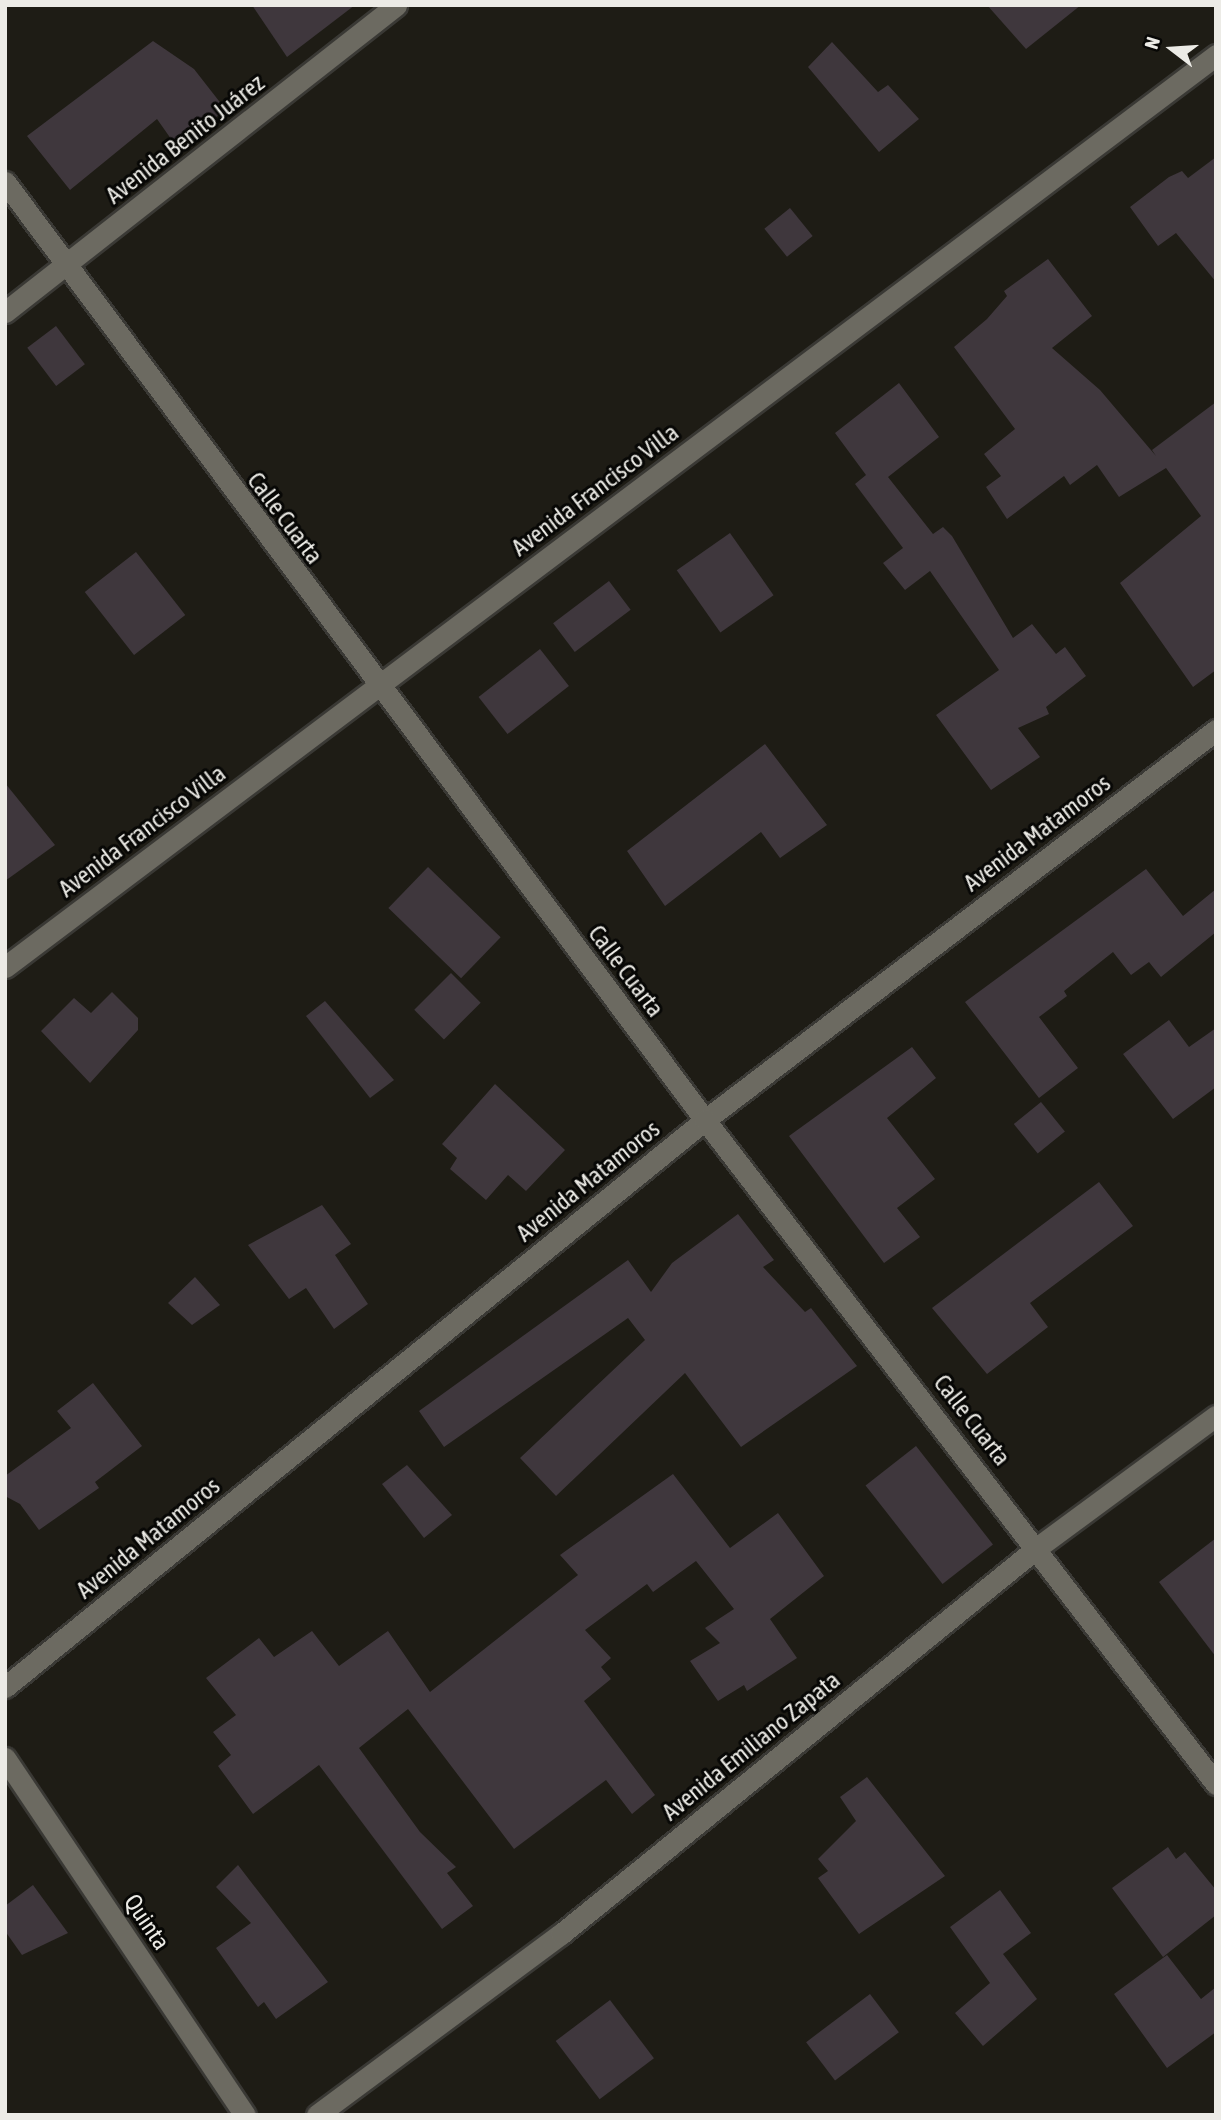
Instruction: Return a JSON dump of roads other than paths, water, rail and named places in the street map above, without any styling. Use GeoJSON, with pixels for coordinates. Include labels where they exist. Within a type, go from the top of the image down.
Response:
{"type":"FeatureCollection","features":[{"type":"Feature","properties":{"kind":"street","name":"Avenida Benito Juárez"},"geometry":{"type":"LineString","coordinates":[[5,312],[396,5]]}},
{"type":"Feature","properties":{"kind":"street","name":"Avenida Francisco Villa"},"geometry":{"type":"LineString","coordinates":[[5,967],[1216,55]]}},
{"type":"Feature","properties":{"kind":"street","name":"Calle Cuarta"},"geometry":{"type":"LineString","coordinates":[[5,182],[65,267],[705,1120],[1038,1547],[1216,1783]]}},
{"type":"Feature","properties":{"kind":"street","name":"Avenida Matamoros"},"geometry":{"type":"LineString","coordinates":[[5,1687],[705,1120],[1216,730]]}},
{"type":"Feature","properties":{"kind":"street","name":"Avenida Emiliano Zapata"},"geometry":{"type":"LineString","coordinates":[[317,2115],[561,1934],[1038,1547],[1216,1416]]}},
{"type":"Feature","properties":{"kind":"street","name":"Quinta"},"geometry":{"type":"LineString","coordinates":[[5,1758],[245,2115]]}}]}
